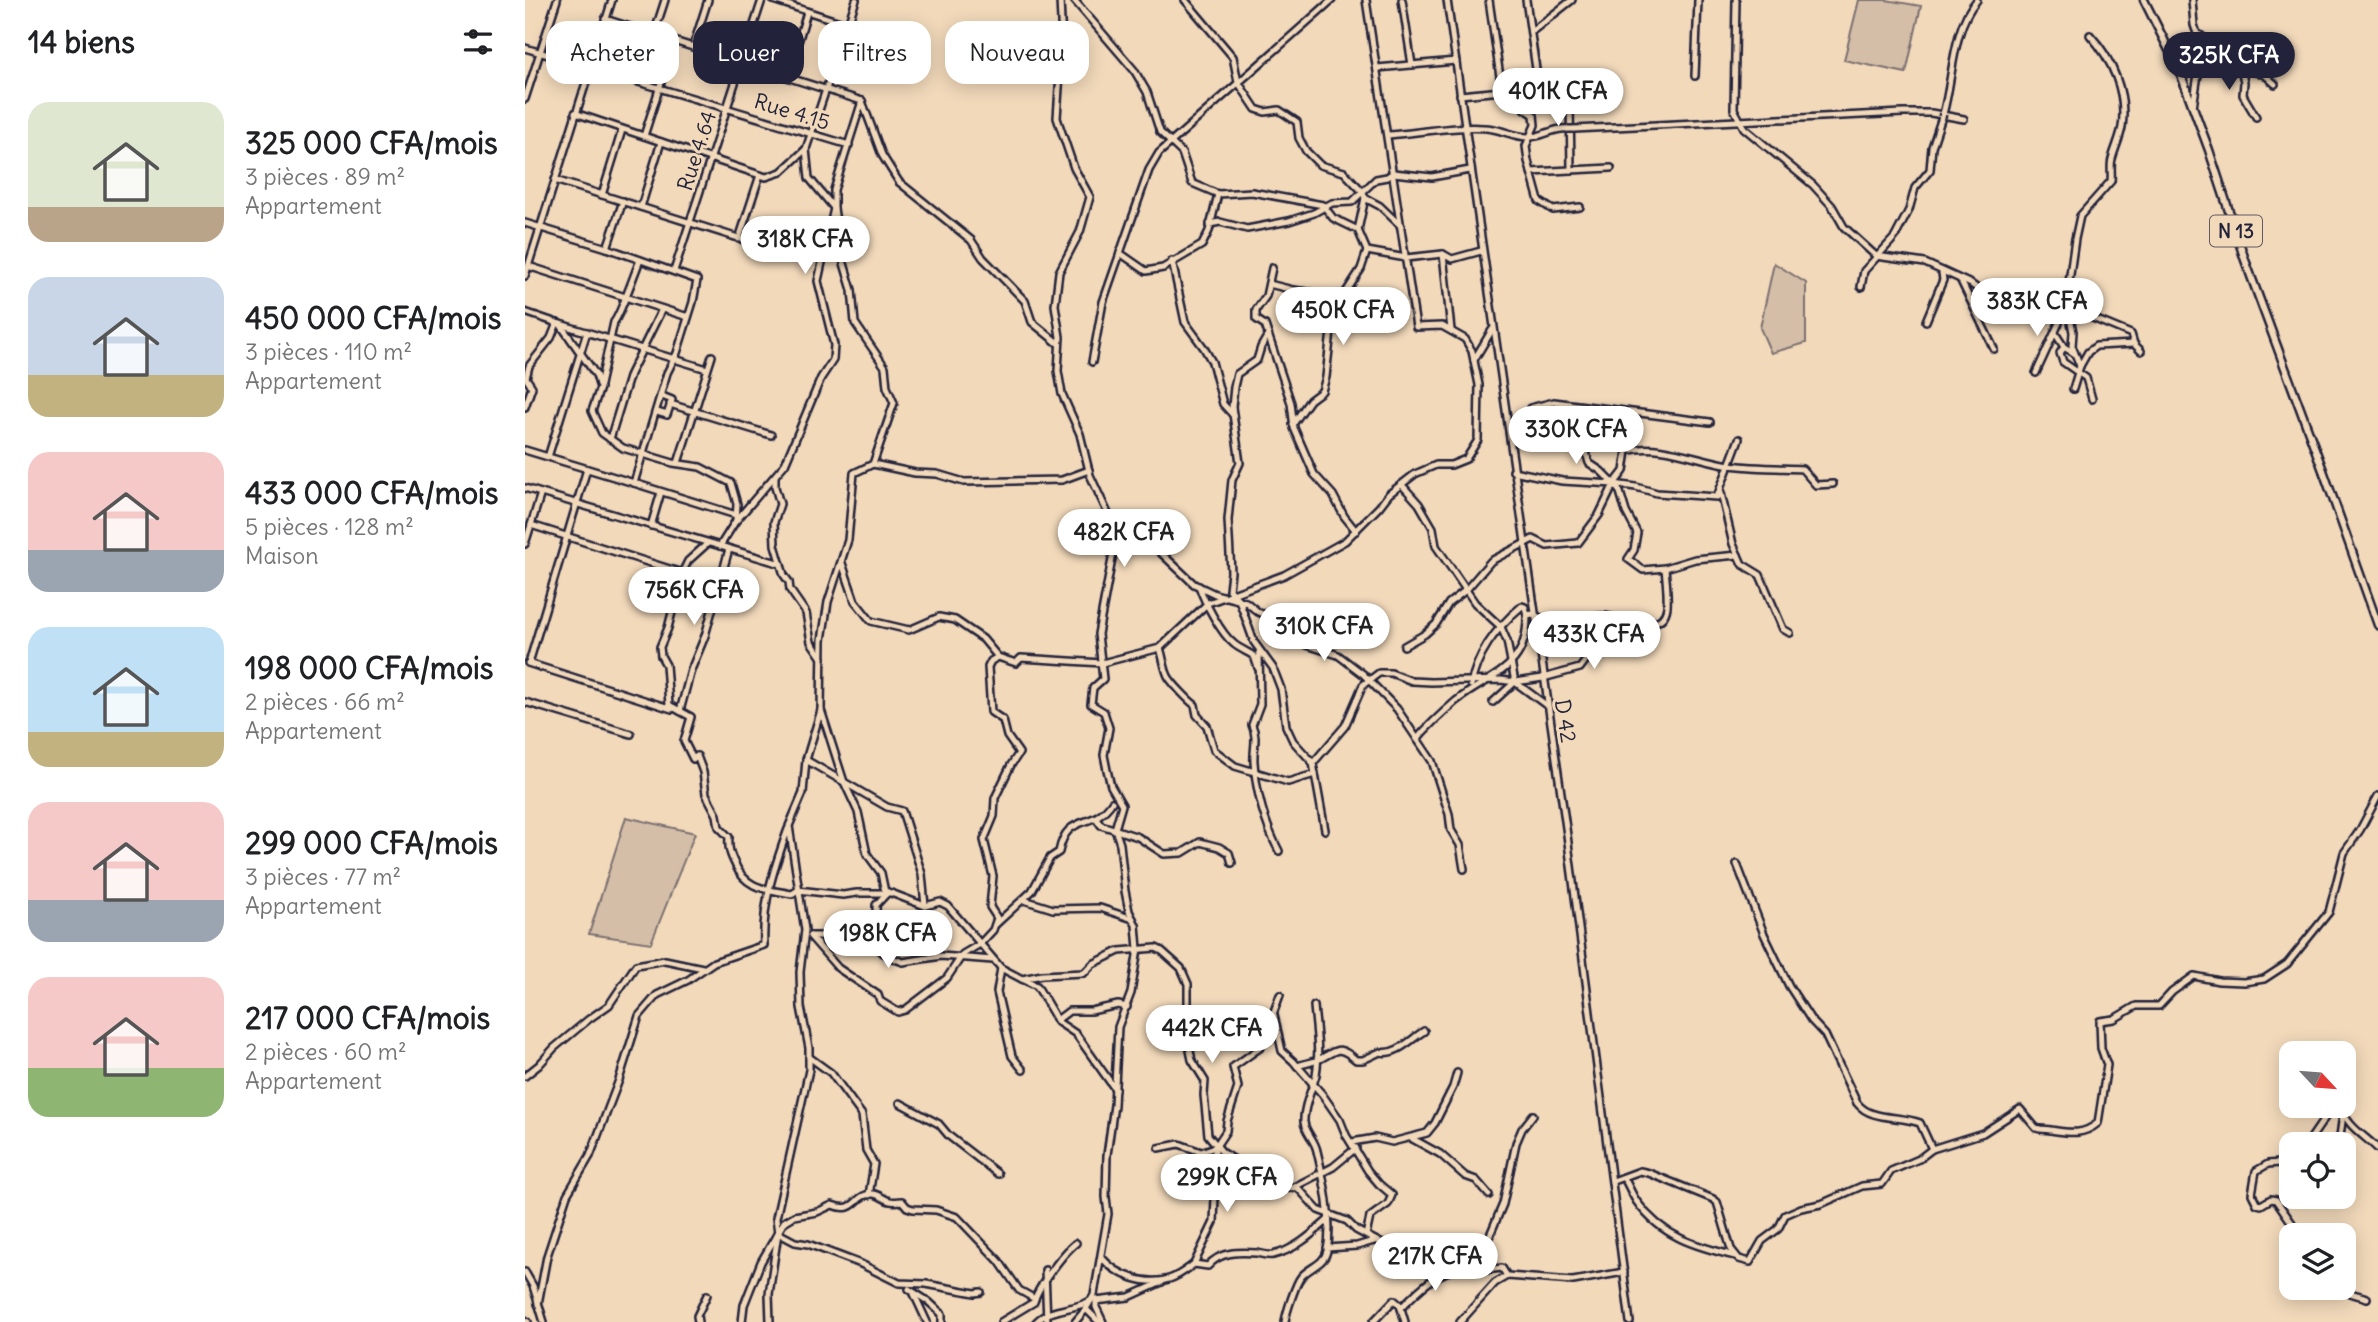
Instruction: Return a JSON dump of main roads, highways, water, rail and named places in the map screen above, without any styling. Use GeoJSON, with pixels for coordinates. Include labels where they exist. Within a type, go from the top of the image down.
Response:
{"type":"FeatureCollection","features":[{"type":"Feature","properties":{"kind":"main road","name":"N 13"},"geometry":{"type":"LineString","coordinates":[[2144,0],[2172,54],[2193,107],[2245,260],[2378,625]]}}]}
